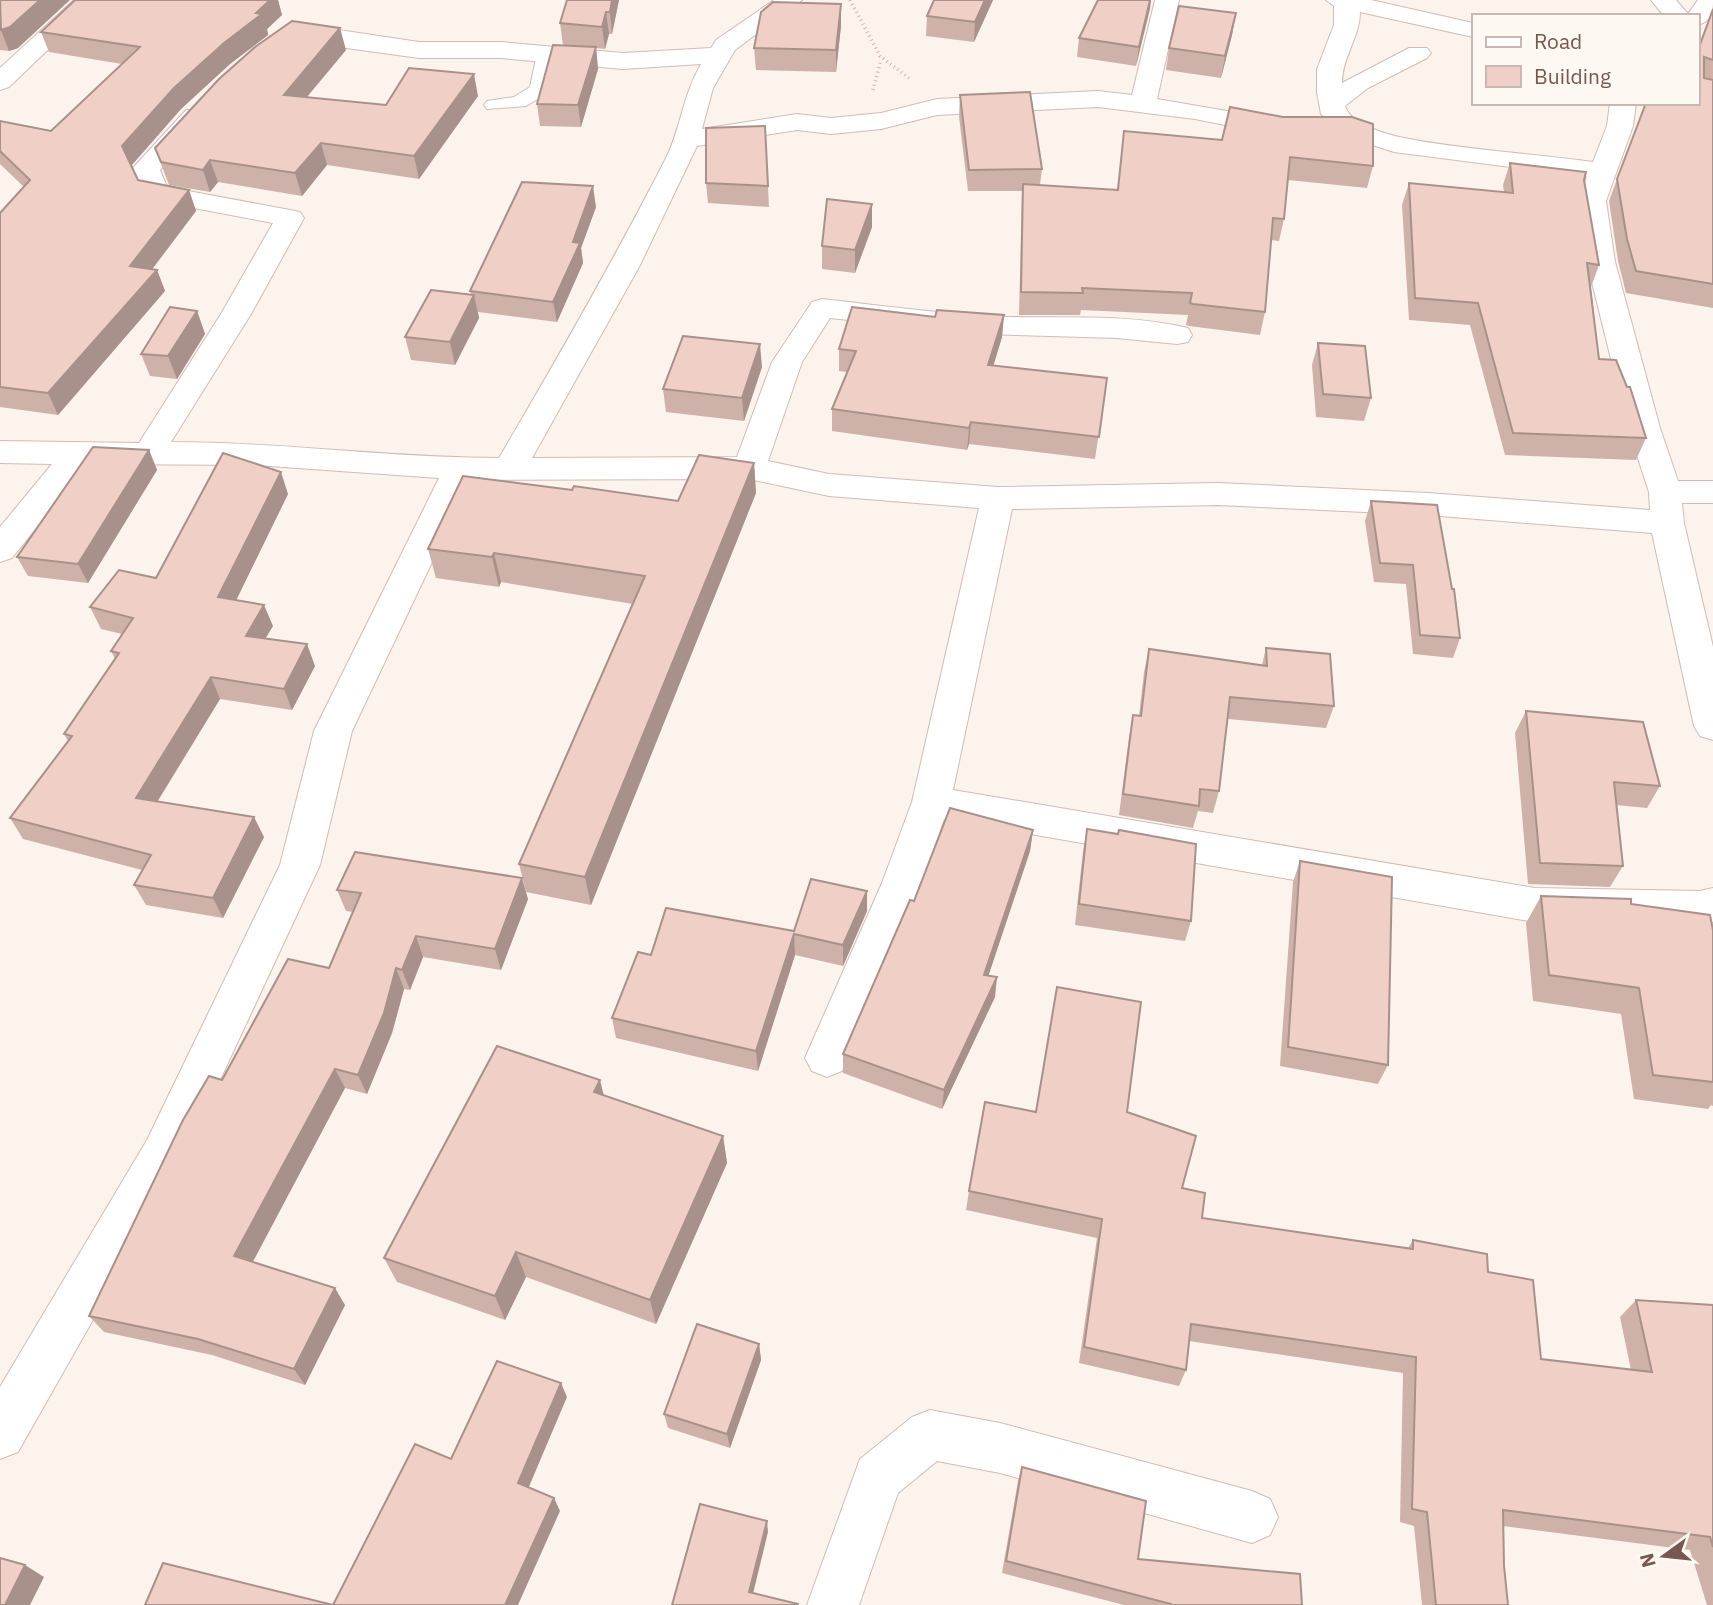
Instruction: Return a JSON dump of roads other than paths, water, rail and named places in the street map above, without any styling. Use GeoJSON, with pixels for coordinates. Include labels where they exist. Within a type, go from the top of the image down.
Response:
{"type":"FeatureCollection","features":[{"type":"Feature","properties":{"kind":"street"},"geometry":{"type":"LineString","coordinates":[[0,82],[88,0]]}},
{"type":"Feature","properties":{"kind":"street"},"geometry":{"type":"LineString","coordinates":[[509,469],[625,267],[682,153],[701,88],[719,55],[725,45],[790,0]]}},
{"type":"Feature","properties":{"kind":"street"},"geometry":{"type":"LineString","coordinates":[[1143,105],[1167,0]]}},
{"type":"Feature","properties":{"kind":"street"},"geometry":{"type":"LineString","coordinates":[[1663,0],[1675,14]]}},
{"type":"Feature","properties":{"kind":"street"},"geometry":{"type":"LineString","coordinates":[[1699,15],[1711,0]]}},
{"type":"Feature","properties":{"kind":"street"},"geometry":{"type":"LineString","coordinates":[[1342,1],[1472,30]]}},
{"type":"Feature","properties":{"kind":"street"},"geometry":{"type":"LineString","coordinates":[[1342,1],[1349,23],[1334,54],[1328,80],[1339,114],[1354,130],[1394,144],[1603,171]]}},
{"type":"Feature","properties":{"kind":"street"},"geometry":{"type":"LineString","coordinates":[[269,47],[293,32],[419,50],[501,50],[623,61],[719,55]]}},
{"type":"Feature","properties":{"kind":"street"},"geometry":{"type":"LineString","coordinates":[[685,140],[797,122],[831,126],[881,121],[951,106],[1098,99],[1278,128],[1332,130],[1359,83],[1419,53]]}},
{"type":"Feature","properties":{"kind":"street"},"geometry":{"type":"LineString","coordinates":[[147,455],[236,314],[290,218],[156,193],[146,169],[178,131],[211,102]]}},
{"type":"Feature","properties":{"kind":"street"},"geometry":{"type":"LineString","coordinates":[[1623,105],[1620,126],[1592,201],[1601,262],[1666,507],[1713,726]]}},
{"type":"Feature","properties":{"kind":"street"},"geometry":{"type":"LineString","coordinates":[[748,468],[787,362],[822,308],[983,325],[1117,329],[1177,335]]}},
{"type":"Feature","properties":{"kind":"street"},"geometry":{"type":"LineString","coordinates":[[0,452],[76,456],[313,456],[460,469],[748,468],[830,485],[998,498],[1218,494],[1428,504],[1666,507],[1713,492]]}},
{"type":"Feature","properties":{"kind":"street"},"geometry":{"type":"LineString","coordinates":[[0,550],[76,456]]}},
{"type":"Feature","properties":{"kind":"street"},"geometry":{"type":"LineString","coordinates":[[0,1434],[163,1154],[300,865],[333,731],[460,469]]}},
{"type":"Feature","properties":{"kind":"street"},"geometry":{"type":"LineString","coordinates":[[827,1058],[902,883],[931,802],[998,498]]}},
{"type":"Feature","properties":{"kind":"street"},"geometry":{"type":"LineString","coordinates":[[931,802],[1535,905],[1700,908],[1713,905]]}},
{"type":"Feature","properties":{"kind":"street"},"geometry":{"type":"LineString","coordinates":[[833,1605],[838,1584],[878,1477],[930,1435],[1000,1448],[1252,1517]]}},
{"type":"Feature","properties":{"kind":"lane"},"geometry":{"type":"LineString","coordinates":[[494,105],[519,102],[539,90],[547,54]]}}]}
